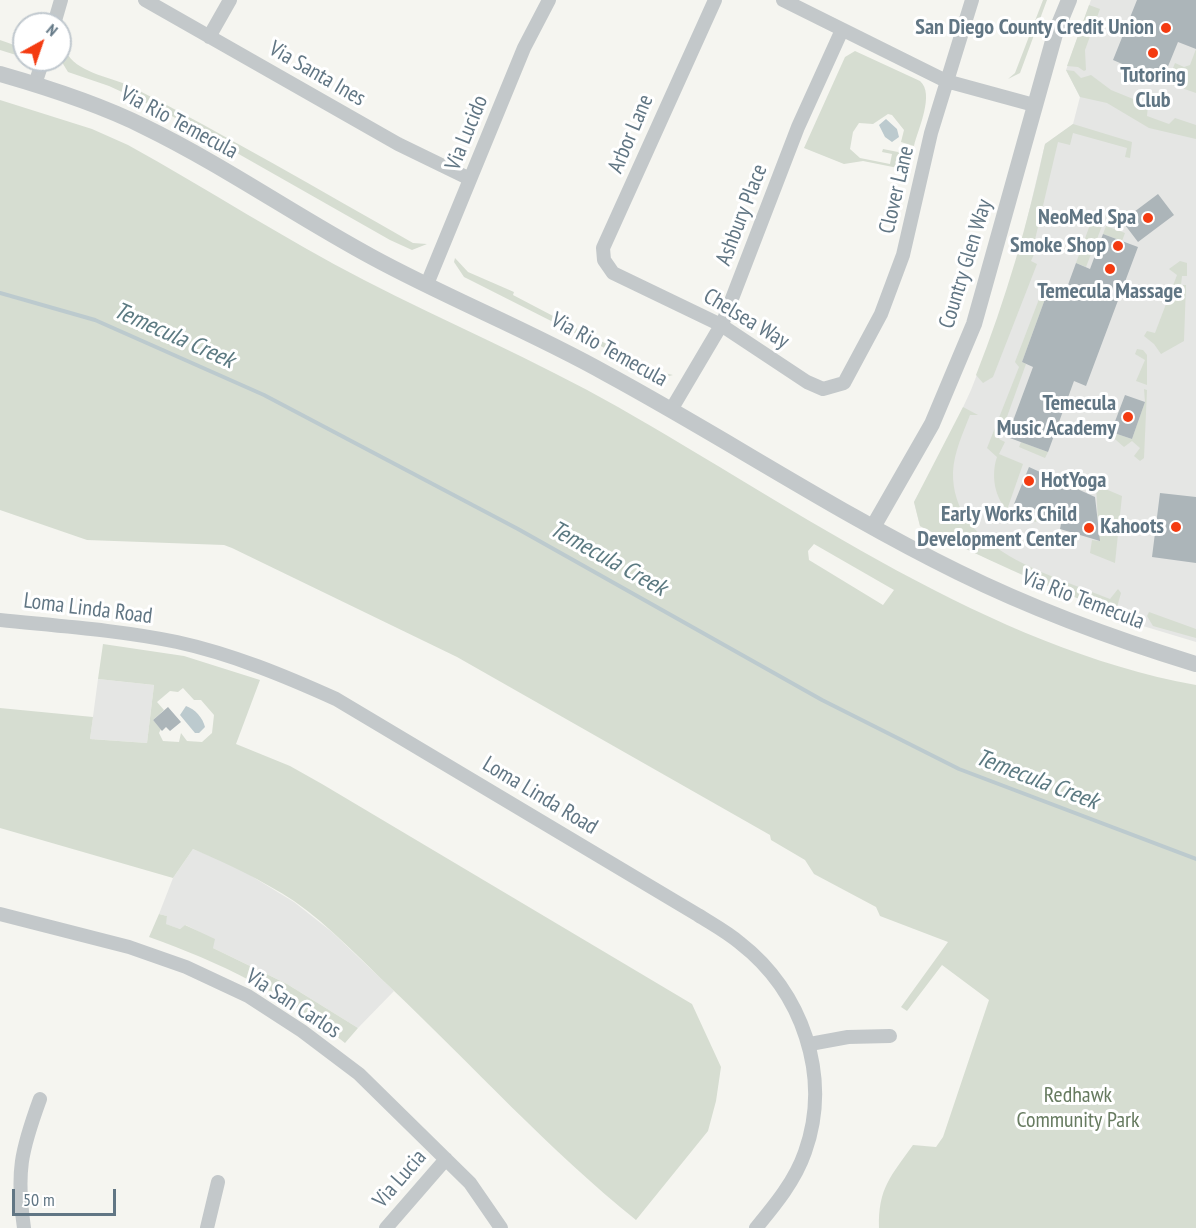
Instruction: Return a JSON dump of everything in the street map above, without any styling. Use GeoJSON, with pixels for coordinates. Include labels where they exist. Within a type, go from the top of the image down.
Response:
{"type":"FeatureCollection","features":[{"type":"Feature","properties":{"kind":"street","name":"Via Santa Ines"},"geometry":{"type":"LineString","coordinates":[[145,0],[398,144],[470,179]]}},
{"type":"Feature","properties":{"kind":"street"},"geometry":{"type":"LineString","coordinates":[[208,37],[230,0]]}},
{"type":"Feature","properties":{"kind":"street","name":"Via Lucido"},"geometry":{"type":"LineString","coordinates":[[428,284],[524,48],[549,0]]}},
{"type":"Feature","properties":{"kind":"street","name":"Arbor Lane"},"geometry":{"type":"LineString","coordinates":[[625,279],[614,273],[604,260],[603,248],[715,0]]}},
{"type":"Feature","properties":{"kind":"street"},"geometry":{"type":"LineString","coordinates":[[783,0],[946,81],[1034,105]]}},
{"type":"Feature","properties":{"kind":"street","name":"Clover Lane"},"geometry":{"type":"LineString","coordinates":[[844,383],[893,287],[946,81],[972,0]]}},
{"type":"Feature","properties":{"kind":"street","name":"Country Glen Way"},"geometry":{"type":"LineString","coordinates":[[873,527],[932,424],[974,324],[1034,105],[1055,34],[1069,0]]}},
{"type":"Feature","properties":{"kind":"street","name":"Ashbury Place"},"geometry":{"type":"LineString","coordinates":[[671,410],[721,325],[798,127],[842,30]]}},
{"type":"Feature","properties":{"kind":"street"},"geometry":{"type":"LineString","coordinates":[[35,84],[39,72]]}},
{"type":"Feature","properties":{"kind":"street","name":"Via Rio Temecula"},"geometry":{"type":"LineString","coordinates":[[0,74],[98,106],[146,127],[373,258],[542,338],[873,527],[958,572],[1059,618],[1116,640],[1196,664]]}},
{"type":"Feature","properties":{"kind":"street","name":"Chelsea Way"},"geometry":{"type":"LineString","coordinates":[[625,279],[721,325],[807,382],[823,389],[844,383]]}},
{"type":"Feature","properties":{"kind":"street","name":"Loma Linda Road"},"geometry":{"type":"LineString","coordinates":[[0,620],[126,633],[178,642],[246,662],[336,699],[741,943],[768,969],[792,1002],[810,1044],[815,1087],[812,1122],[805,1151],[794,1177],[756,1228]]}},
{"type":"Feature","properties":{"kind":"street","name":"Via San Carlos"},"geometry":{"type":"LineString","coordinates":[[0,914],[129,947],[186,967],[248,996],[302,1031],[359,1074],[470,1183],[501,1228]]}},
{"type":"Feature","properties":{"kind":"street"},"geometry":{"type":"LineString","coordinates":[[810,1044],[848,1037],[890,1036]]}},
{"type":"Feature","properties":{"kind":"street"},"geometry":{"type":"LineString","coordinates":[[24,1228],[20,1197],[23,1144],[40,1099]]}},
{"type":"Feature","properties":{"kind":"street","name":"Via Lucia"},"geometry":{"type":"LineString","coordinates":[[386,1228],[446,1159]]}},
{"type":"Feature","properties":{"kind":"street"},"geometry":{"type":"LineString","coordinates":[[207,1228],[218,1182]]}},
{"type":"Feature","properties":{"kind":"shaded area"},"geometry":{"type":"Polygon","coordinates":[[[1091,0],[1196,0],[1196,642],[1143,626],[1138,614],[1112,605],[1104,609],[968,550],[920,526],[914,502],[946,444],[971,390],[1002,310],[1020,249],[1045,144],[1073,124],[1080,97],[1066,70],[1091,0]]]}},
{"type":"Feature","properties":{"kind":"shaded area"},"geometry":{"type":"Polygon","coordinates":[[[886,119],[897,129],[899,137],[892,142],[885,137],[879,125],[886,119]]]}},
{"type":"Feature","properties":{"kind":"shaded area"},"geometry":{"type":"Polygon","coordinates":[[[98,679],[154,685],[147,743],[90,739],[98,679]]]}},
{"type":"Feature","properties":{"kind":"shaded area"},"geometry":{"type":"Polygon","coordinates":[[[186,706],[202,720],[205,727],[199,733],[195,733],[180,715],[186,706]]]}},
{"type":"Feature","properties":{"kind":"shaded area"},"geometry":{"type":"Polygon","coordinates":[[[193,849],[235,866],[294,902],[332,932],[394,991],[358,1028],[287,984],[213,948],[199,932],[186,925],[180,929],[165,924],[167,916],[159,914],[173,878],[193,849]]]}},
{"type":"Feature","properties":{"kind":"green space"},"geometry":{"type":"Polygon","coordinates":[[[1043,0],[1047,0],[1020,73],[1008,79],[1015,73],[1043,0]]]}},
{"type":"Feature","properties":{"kind":"green space"},"geometry":{"type":"Polygon","coordinates":[[[1089,5],[1100,9],[1085,50],[1086,70],[1084,71],[1078,67],[1067,66],[1089,5]]]}},
{"type":"Feature","properties":{"kind":"green space"},"geometry":{"type":"Polygon","coordinates":[[[0,40],[12,44],[12,54],[0,50],[0,40]]]}},
{"type":"Feature","properties":{"kind":"green space"},"geometry":{"type":"Polygon","coordinates":[[[1196,49],[1196,93],[1167,83],[1175,63],[1184,67],[1190,65],[1196,49]]]}},
{"type":"Feature","properties":{"kind":"green space"},"geometry":{"type":"Polygon","coordinates":[[[855,51],[920,81],[924,87],[926,103],[914,146],[901,142],[904,130],[892,115],[888,114],[873,124],[859,123],[853,132],[850,149],[860,158],[890,164],[892,154],[882,152],[883,149],[898,152],[900,146],[912,150],[908,170],[863,161],[844,164],[804,148],[845,57],[855,51]]]}},
{"type":"Feature","properties":{"kind":"green space"},"geometry":{"type":"Polygon","coordinates":[[[72,59],[81,67],[132,87],[203,125],[413,243],[427,244],[412,250],[390,240],[163,111],[109,86],[68,72],[72,72],[72,59]]]}},
{"type":"Feature","properties":{"kind":"green space"},"geometry":{"type":"Polygon","coordinates":[[[1066,70],[1074,71],[1081,78],[1091,75],[1111,90],[1148,105],[1147,116],[1169,124],[1175,118],[1196,125],[1196,139],[1149,128],[1107,103],[1080,97],[1066,70]]]}},
{"type":"Feature","properties":{"kind":"green space","name":"Redhawk Community Park"},"geometry":{"type":"Polygon","coordinates":[[[0,100],[92,129],[128,145],[334,264],[555,373],[618,407],[825,530],[970,608],[1044,640],[1119,667],[1196,685],[1196,1228],[879,1228],[879,1214],[884,1192],[898,1165],[913,1145],[936,1147],[943,1137],[989,1000],[942,965],[907,1011],[901,1007],[948,942],[880,916],[876,907],[814,874],[805,860],[771,840],[770,835],[457,657],[232,548],[224,545],[87,540],[0,510],[0,100]],[[814,544],[808,551],[809,560],[883,605],[894,590],[814,544]]]}},
{"type":"Feature","properties":{"kind":"green space"},"geometry":{"type":"Polygon","coordinates":[[[1073,124],[1132,142],[1130,158],[1125,157],[1127,148],[1073,133],[1070,145],[1058,142],[1033,248],[1036,250],[1031,261],[1037,264],[993,377],[983,383],[976,375],[1015,261],[1045,144],[1073,124]]]}},
{"type":"Feature","properties":{"kind":"green space"},"geometry":{"type":"Polygon","coordinates":[[[1091,222],[1102,226],[1086,267],[1076,263],[1091,222]]]}},
{"type":"Feature","properties":{"kind":"green space"},"geometry":{"type":"Polygon","coordinates":[[[1106,226],[1125,233],[1122,241],[1103,234],[1106,226]]]}},
{"type":"Feature","properties":{"kind":"green space"},"geometry":{"type":"Polygon","coordinates":[[[455,258],[468,272],[514,292],[513,295],[660,372],[673,375],[665,377],[658,375],[464,277],[454,262],[455,258]]]}},
{"type":"Feature","properties":{"kind":"green space"},"geometry":{"type":"Polygon","coordinates":[[[1180,261],[1187,263],[1187,276],[1182,276],[1181,285],[1186,285],[1184,341],[1161,354],[1144,336],[1147,331],[1155,333],[1177,275],[1169,269],[1180,261]]]}},
{"type":"Feature","properties":{"kind":"green space"},"geometry":{"type":"Polygon","coordinates":[[[1044,286],[1049,288],[1022,362],[1026,364],[999,439],[1005,442],[999,454],[1023,464],[1008,507],[1037,519],[1036,522],[1015,515],[1000,500],[994,478],[997,457],[987,448],[1019,367],[1015,362],[1044,286]]]}},
{"type":"Feature","properties":{"kind":"green space"},"geometry":{"type":"Polygon","coordinates":[[[1137,349],[1143,350],[1147,355],[1147,385],[1136,381],[1145,360],[1135,354],[1137,349]]]}},
{"type":"Feature","properties":{"kind":"green space"},"geometry":{"type":"Polygon","coordinates":[[[1144,389],[1147,390],[1144,458],[1140,461],[1134,456],[1140,448],[1132,441],[1124,447],[1109,434],[1111,432],[1132,439],[1145,402],[1144,389]]]}},
{"type":"Feature","properties":{"kind":"green space"},"geometry":{"type":"Polygon","coordinates":[[[963,407],[978,415],[970,415],[957,450],[953,472],[957,499],[969,521],[987,540],[1009,556],[1034,569],[1110,599],[1118,589],[1121,593],[1117,607],[1112,605],[1104,609],[1080,600],[920,526],[914,502],[963,407]]]}},
{"type":"Feature","properties":{"kind":"green space"},"geometry":{"type":"Polygon","coordinates":[[[1021,442],[1048,452],[1045,458],[1019,447],[1021,442]]]}},
{"type":"Feature","properties":{"kind":"green space"},"geometry":{"type":"Polygon","coordinates":[[[1096,485],[1122,496],[1115,563],[1090,553],[1092,540],[1099,541],[1096,485]]]}},
{"type":"Feature","properties":{"kind":"green space"},"geometry":{"type":"Polygon","coordinates":[[[1149,612],[1196,629],[1196,638],[1153,626],[1147,616],[1149,612]]]}},
{"type":"Feature","properties":{"kind":"green space"},"geometry":{"type":"Polygon","coordinates":[[[103,644],[184,656],[260,680],[236,744],[290,766],[322,784],[692,1004],[721,1067],[716,1101],[708,1131],[636,1220],[542,1136],[332,932],[282,893],[193,849],[173,878],[0,828],[0,708],[93,717],[90,739],[147,743],[154,685],[98,679],[103,644]],[[183,688],[178,692],[170,691],[157,702],[164,710],[153,720],[161,729],[159,733],[163,741],[179,742],[181,733],[187,741],[202,742],[212,733],[214,715],[201,700],[194,700],[183,688]]]}},
{"type":"Feature","properties":{"kind":"green space"},"geometry":{"type":"Polygon","coordinates":[[[159,914],[167,916],[166,924],[180,929],[185,925],[215,939],[213,948],[287,984],[358,1028],[345,1043],[300,1010],[252,981],[201,957],[149,937],[159,914]]]}},
{"type":"Feature","properties":{"kind":"building"},"geometry":{"type":"Polygon","coordinates":[[[1137,0],[1196,0],[1196,49],[1178,42],[1162,81],[1113,60],[1137,0]]]}},
{"type":"Feature","properties":{"kind":"building","name":"NeoMed Spa"},"geometry":{"type":"Polygon","coordinates":[[[1158,194],[1174,215],[1138,242],[1122,221],[1158,194]]]}},
{"type":"Feature","properties":{"kind":"building"},"geometry":{"type":"Polygon","coordinates":[[[1103,234],[1138,247],[1086,386],[1074,381],[1048,452],[1007,437],[1033,367],[1022,362],[1049,288],[1065,293],[1076,263],[1090,269],[1103,234]]]}},
{"type":"Feature","properties":{"kind":"building","name":"Temecula Music Academy"},"geometry":{"type":"Polygon","coordinates":[[[1125,395],[1145,402],[1132,439],[1111,432],[1125,395]]]}},
{"type":"Feature","properties":{"kind":"building"},"geometry":{"type":"Polygon","coordinates":[[[1029,467],[1095,497],[1100,541],[1060,529],[1061,524],[1014,504],[1029,467]]]}},
{"type":"Feature","properties":{"kind":"building","name":"Kahoots"},"geometry":{"type":"Polygon","coordinates":[[[1160,493],[1196,497],[1196,563],[1152,557],[1160,493]]]}},
{"type":"Feature","properties":{"kind":"building"},"geometry":{"type":"Polygon","coordinates":[[[168,707],[181,722],[170,731],[166,727],[162,731],[153,720],[168,707]]]}},
{"type":"Feature","properties":{"kind":"waterway","name":"Temecula Creek"},"geometry":{"type":"LineString","coordinates":[[0,293],[95,320],[264,395],[518,529],[822,700],[959,769],[1196,859]]}},
{"type":"Feature","properties":{"kind":"place","name":"San Diego County Credit Union"},"geometry":{"type":"Point","coordinates":[1166,28]}},
{"type":"Feature","properties":{"kind":"place","name":"Tutoring Club"},"geometry":{"type":"Point","coordinates":[1153,53]}},
{"type":"Feature","properties":{"kind":"place","name":"NeoMed Spa"},"geometry":{"type":"Point","coordinates":[1148,218]}},
{"type":"Feature","properties":{"kind":"place","name":"Smoke Shop"},"geometry":{"type":"Point","coordinates":[1118,246]}},
{"type":"Feature","properties":{"kind":"place","name":"Temecula Massage"},"geometry":{"type":"Point","coordinates":[1110,269]}},
{"type":"Feature","properties":{"kind":"place","name":"Temecula Music Academy"},"geometry":{"type":"Point","coordinates":[1128,417]}},
{"type":"Feature","properties":{"kind":"place","name":"HotYoga"},"geometry":{"type":"Point","coordinates":[1029,481]}},
{"type":"Feature","properties":{"kind":"place","name":"Kahoots"},"geometry":{"type":"Point","coordinates":[1176,527]}},
{"type":"Feature","properties":{"kind":"place","name":"Early Works Child Development Center"},"geometry":{"type":"Point","coordinates":[1089,528]}}]}
